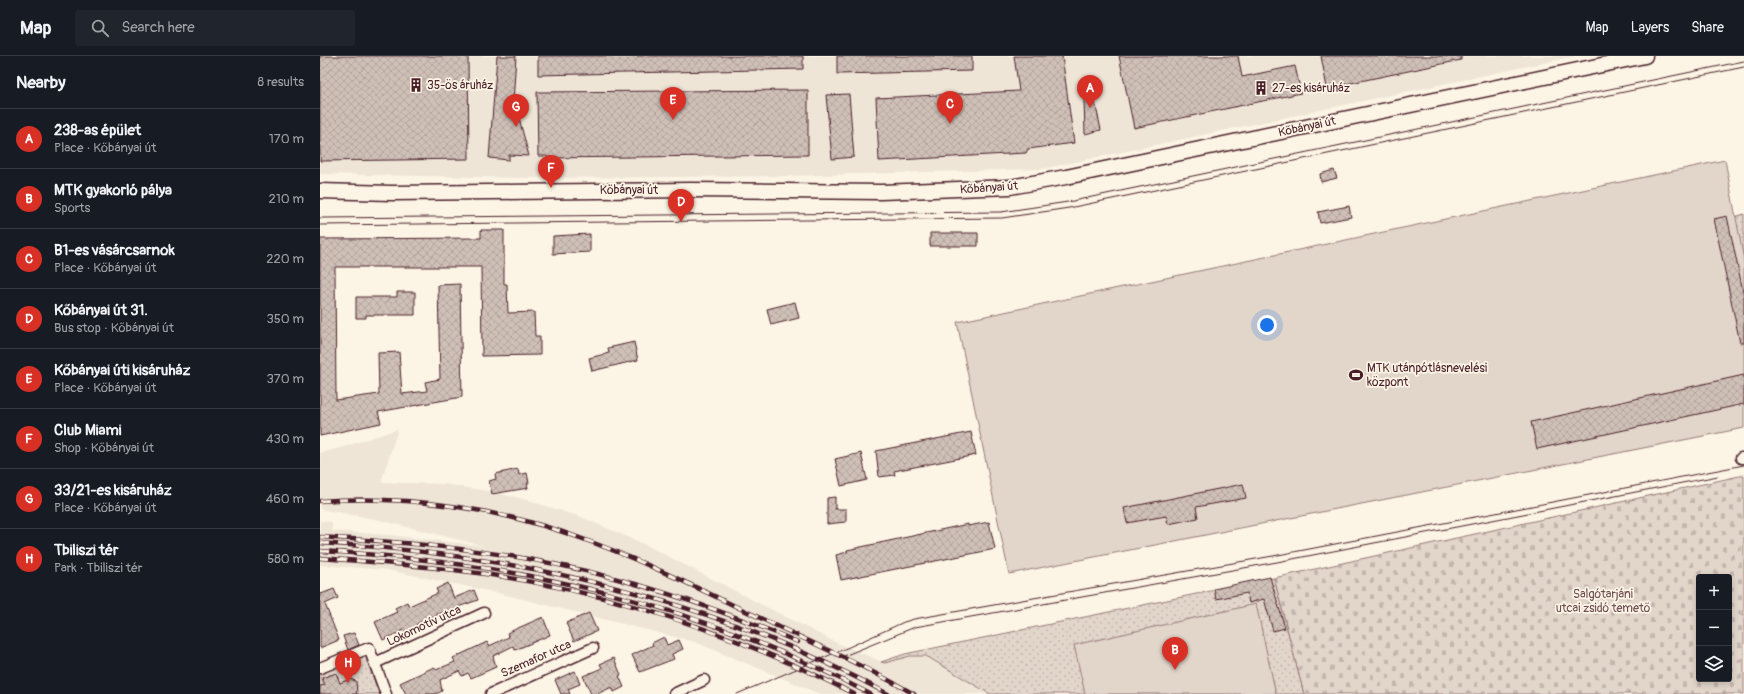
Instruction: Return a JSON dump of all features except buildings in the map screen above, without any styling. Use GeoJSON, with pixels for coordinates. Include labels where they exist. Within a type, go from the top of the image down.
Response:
{"type":"FeatureCollection","features":[{"type":"Feature","properties":{"kind":"main road","name":"Kőbányai út"},"geometry":{"type":"LineString","coordinates":[[320,191],[391,193],[691,190],[881,192],[1010,187],[1066,177],[1645,56]]}},
{"type":"Feature","properties":{"kind":"street","name":"Lokomotív utca"},"geometry":{"type":"LineString","coordinates":[[375,663],[484,613]]}},
{"type":"Feature","properties":{"kind":"street"},"geometry":{"type":"LineString","coordinates":[[320,668],[369,648],[386,694]]}},
{"type":"Feature","properties":{"kind":"street","name":"Szemafor utca"},"geometry":{"type":"LineString","coordinates":[[491,694],[592,648]]}},
{"type":"Feature","properties":{"kind":"street"},"geometry":{"type":"LineString","coordinates":[[674,694],[704,680]]}},
{"type":"Feature","properties":{"kind":"shaded area"},"geometry":{"type":"Polygon","coordinates":[[[320,56],[1576,56],[1042,169],[788,176],[525,178],[320,174],[320,56]]]}},
{"type":"Feature","properties":{"kind":"shaded area"},"geometry":{"type":"Polygon","coordinates":[[[398,429],[381,482],[444,484],[487,491],[520,498],[581,517],[644,544],[835,642],[885,663],[910,656],[926,656],[990,694],[820,694],[695,642],[498,593],[387,570],[320,565],[320,521],[332,522],[332,531],[390,535],[484,546],[375,519],[320,509],[320,453],[398,429]]]}},
{"type":"Feature","properties":{"kind":"green space","name":"MTK utánpótlásnevelési központ"},"geometry":{"type":"Polygon","coordinates":[[[1725,160],[1744,260],[1744,428],[1009,574],[957,322],[1725,160]]]}},
{"type":"Feature","properties":{"kind":"green space"},"geometry":{"type":"Polygon","coordinates":[[[1744,214],[1744,262],[1735,217],[1744,214]]]}},
{"type":"Feature","properties":{"kind":"green space","name":"Salgótarjáni utcai zsidó temető"},"geometry":{"type":"Polygon","coordinates":[[[1744,475],[1744,694],[1304,694],[1274,578],[1744,475]]]}},
{"type":"Feature","properties":{"kind":"green space"},"geometry":{"type":"Polygon","coordinates":[[[1274,578],[1304,694],[990,694],[926,656],[910,656],[885,663],[881,662],[905,654],[1274,578]]]}},
{"type":"Feature","properties":{"kind":"green space"},"geometry":{"type":"Polygon","coordinates":[[[1256,604],[1276,694],[1085,694],[1074,645],[1256,604]]]}},
{"type":"Feature","properties":{"kind":"green space"},"geometry":{"type":"Polygon","coordinates":[[[360,656],[366,658],[379,694],[320,694],[320,672],[360,656]]]}},
{"type":"Feature","properties":{"kind":"tram line"},"geometry":{"type":"LineString","coordinates":[[320,218],[1001,212],[1068,202],[1744,61]]}},
{"type":"Feature","properties":{"kind":"tram line"},"geometry":{"type":"LineString","coordinates":[[320,225],[1002,218],[1069,208],[1744,67]]}},
{"type":"Feature","properties":{"kind":"tram line"},"geometry":{"type":"LineString","coordinates":[[737,694],[914,619],[1273,556],[1744,465]]}},
{"type":"Feature","properties":{"kind":"tram line"},"geometry":{"type":"LineString","coordinates":[[844,656],[915,627],[1277,562],[1718,476]]}},
{"type":"Feature","properties":{"kind":"railway"},"geometry":{"type":"LineString","coordinates":[[320,501],[386,500],[452,506],[517,519],[580,538],[668,574],[855,663],[914,694]]}},
{"type":"Feature","properties":{"kind":"railway"},"geometry":{"type":"LineString","coordinates":[[320,537],[445,547],[507,555],[568,567],[685,599],[798,642]]}},
{"type":"Feature","properties":{"kind":"railway"},"geometry":{"type":"LineString","coordinates":[[320,543],[394,549],[468,558],[541,571],[613,587],[684,607],[753,632],[821,661],[888,694]]}},
{"type":"Feature","properties":{"kind":"railway"},"geometry":{"type":"LineString","coordinates":[[320,551],[464,565],[534,577],[603,592],[671,611],[738,634],[804,662],[870,694]]}},
{"type":"Feature","properties":{"kind":"railway"},"geometry":{"type":"LineString","coordinates":[[320,558],[402,564],[464,571],[533,582],[580,592],[674,619],[720,635],[766,653],[854,694]]}},
{"type":"Feature","properties":{"kind":"place","name":"35-ös áruház"},"geometry":{"type":"Point","coordinates":[416,85]}},
{"type":"Feature","properties":{"kind":"place","name":"27-es kisáruház"},"geometry":{"type":"Point","coordinates":[1261,88]}},
{"type":"Feature","properties":{"kind":"place","name":"238-as épület"},"geometry":{"type":"Point","coordinates":[1090,108]}},
{"type":"Feature","properties":{"kind":"place","name":"Kőbányai úti kisáruház"},"geometry":{"type":"Point","coordinates":[673,120]}},
{"type":"Feature","properties":{"kind":"place","name":"B1-es vásárcsarnok"},"geometry":{"type":"Point","coordinates":[950,124]}},
{"type":"Feature","properties":{"kind":"place","name":"33/21-es kisáruház"},"geometry":{"type":"Point","coordinates":[516,127]}},
{"type":"Feature","properties":{"kind":"place","name":"Club Miami"},"geometry":{"type":"Point","coordinates":[551,188]}},
{"type":"Feature","properties":{"kind":"place","name":"Kőbányai út 31."},"geometry":{"type":"Point","coordinates":[681,222]}},
{"type":"Feature","properties":{"kind":"place","name":"MTK utánpótlásnevelési központ"},"geometry":{"type":"Point","coordinates":[1356,375]}},
{"type":"Feature","properties":{"kind":"place","name":"MTK gyakorló pálya"},"geometry":{"type":"Point","coordinates":[1175,670]}},
{"type":"Feature","properties":{"kind":"place","name":"Tbiliszi tér"},"geometry":{"type":"Point","coordinates":[348,683]}}]}
